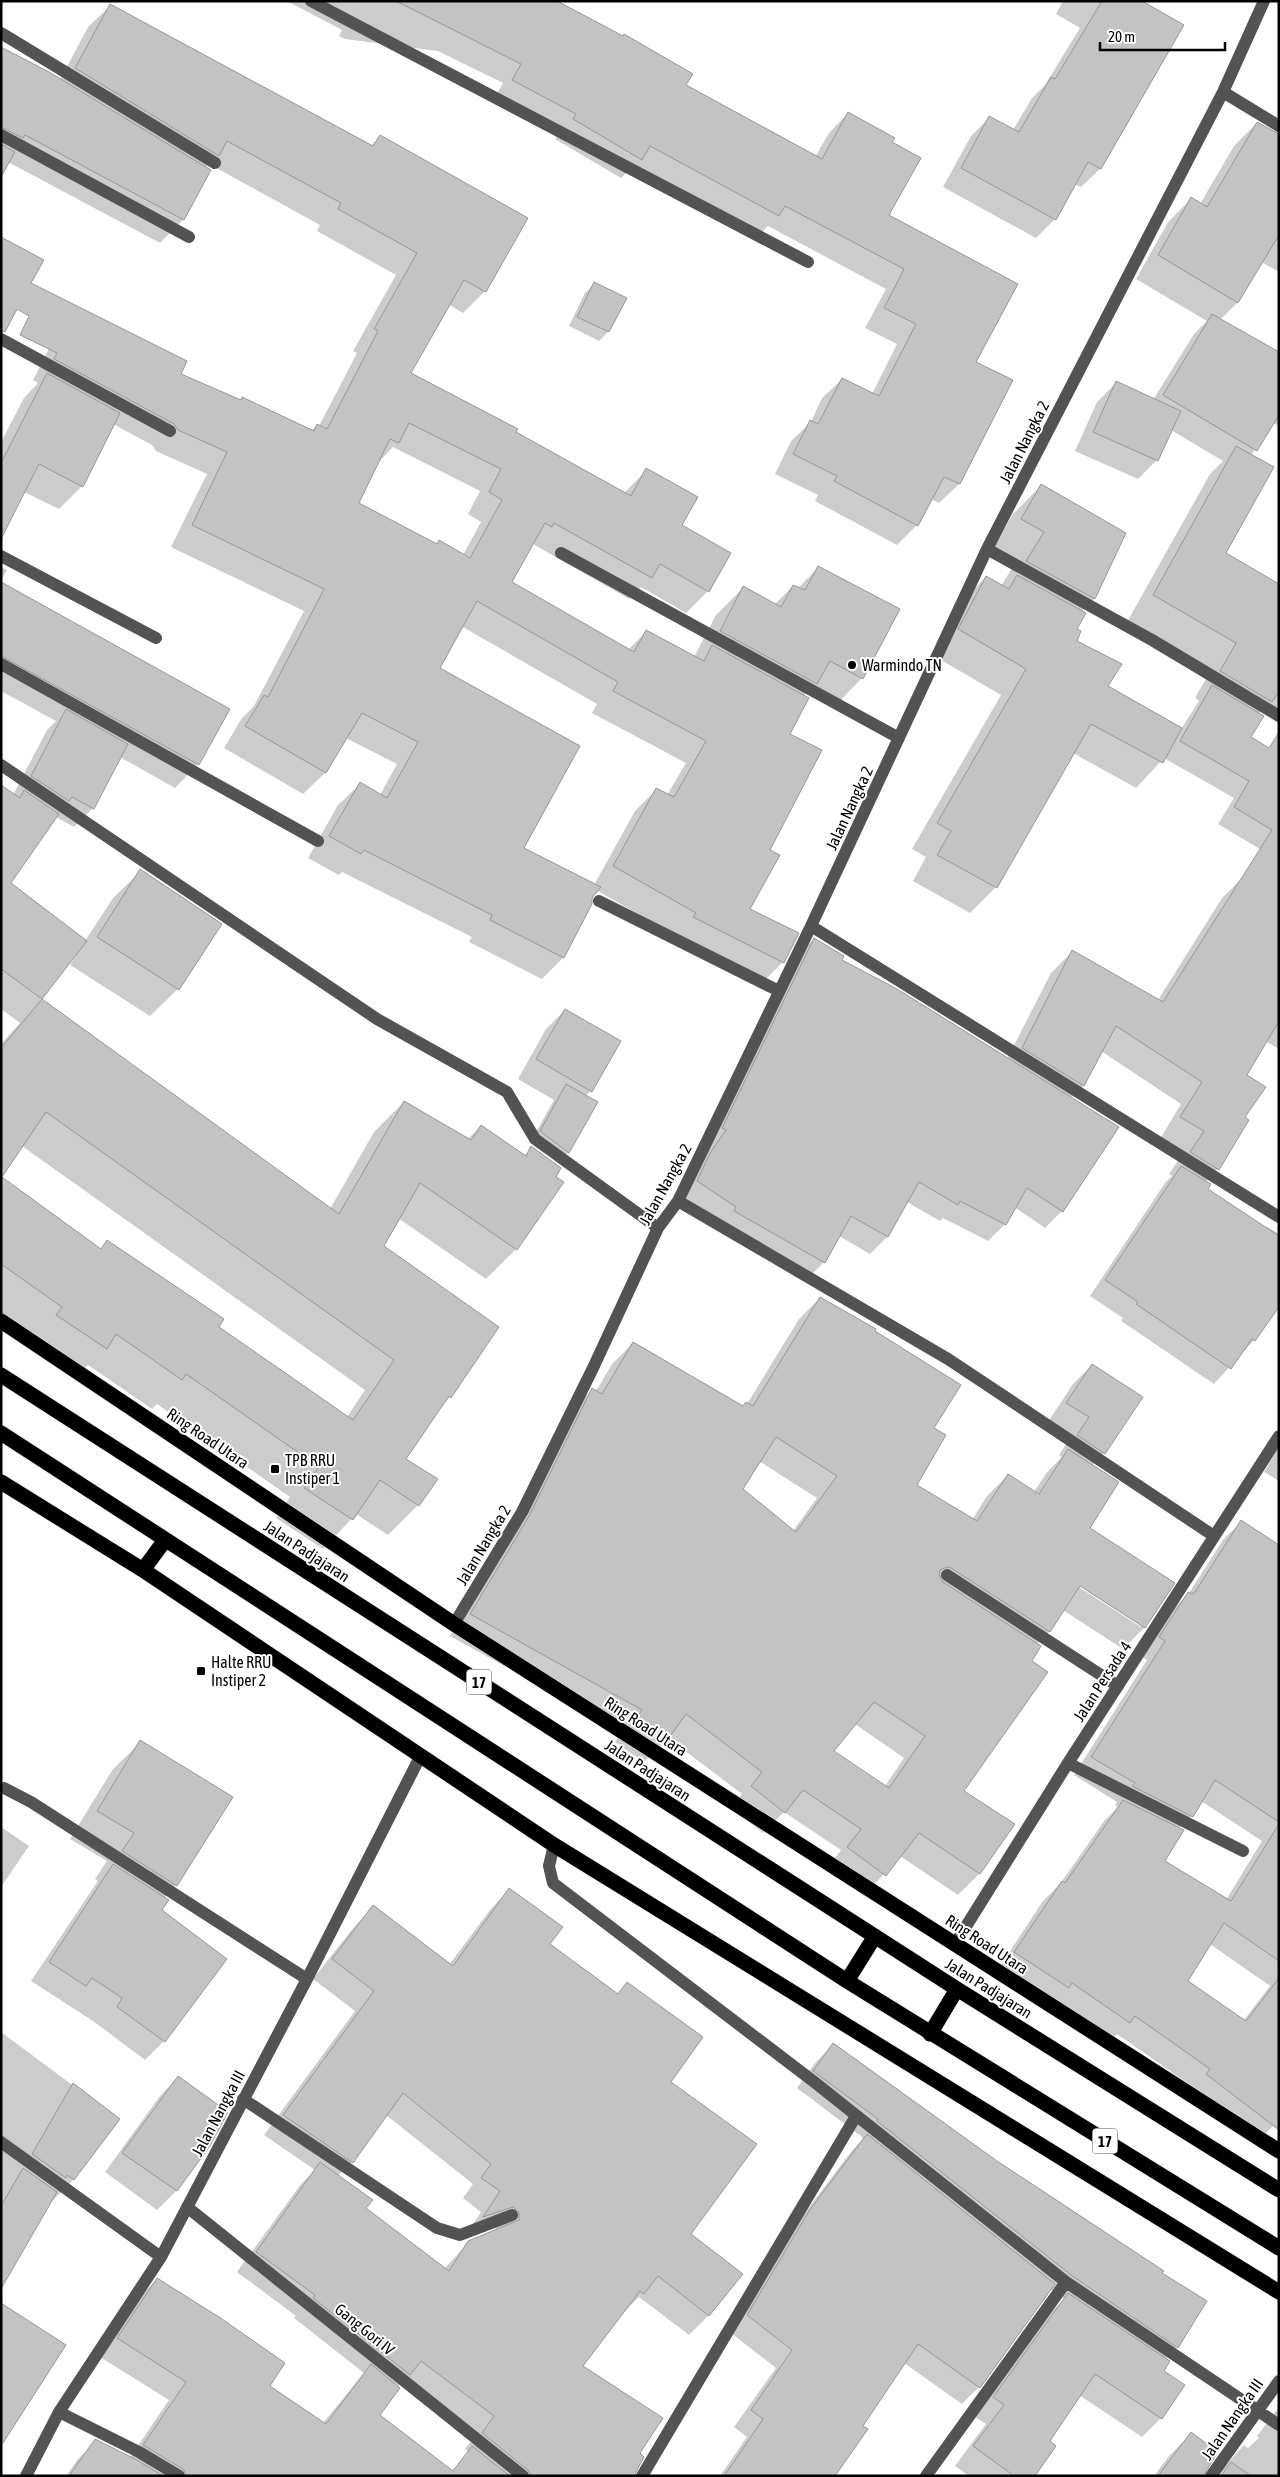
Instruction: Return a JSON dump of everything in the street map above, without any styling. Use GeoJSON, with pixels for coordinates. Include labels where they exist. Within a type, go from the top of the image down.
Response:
{"type":"FeatureCollection","features":[{"type":"Feature","properties":{"kind":"highway","name":"Ring Road Utara"},"geometry":{"type":"LineString","coordinates":[[1,1321],[454,1624],[1279,2151]]}},
{"type":"Feature","properties":{"kind":"highway","name":"Jalan Padjajaran"},"geometry":{"type":"LineString","coordinates":[[1,1375],[957,1989],[1279,2190]]}},
{"type":"Feature","properties":{"kind":"highway","name":"17"},"geometry":{"type":"LineString","coordinates":[[1,1434],[930,2034],[1279,2248]]}},
{"type":"Feature","properties":{"kind":"highway"},"geometry":{"type":"LineString","coordinates":[[1,1482],[142,1570],[554,1845],[1279,2292]]}},
{"type":"Feature","properties":{"kind":"highway"},"geometry":{"type":"LineString","coordinates":[[142,1570],[165,1540]]}},
{"type":"Feature","properties":{"kind":"highway"},"geometry":{"type":"LineString","coordinates":[[847,1981],[875,1936]]}},
{"type":"Feature","properties":{"kind":"highway"},"geometry":{"type":"LineString","coordinates":[[930,2034],[957,1989]]}},
{"type":"Feature","properties":{"kind":"street"},"geometry":{"type":"LineString","coordinates":[[311,1],[808,262]]}},
{"type":"Feature","properties":{"kind":"street","name":"Jalan Nangka 2"},"geometry":{"type":"LineString","coordinates":[[454,1624],[522,1512],[594,1368],[658,1228],[678,1201],[811,926],[987,549],[1223,92],[1264,1]]}},
{"type":"Feature","properties":{"kind":"street"},"geometry":{"type":"LineString","coordinates":[[1,33],[215,164]]}},
{"type":"Feature","properties":{"kind":"street"},"geometry":{"type":"LineString","coordinates":[[1223,92],[1279,126]]}},
{"type":"Feature","properties":{"kind":"street"},"geometry":{"type":"LineString","coordinates":[[1,134],[189,236]]}},
{"type":"Feature","properties":{"kind":"street"},"geometry":{"type":"LineString","coordinates":[[1,339],[170,431]]}},
{"type":"Feature","properties":{"kind":"street"},"geometry":{"type":"LineString","coordinates":[[987,549],[1152,640],[1279,716]]}},
{"type":"Feature","properties":{"kind":"street"},"geometry":{"type":"LineString","coordinates":[[561,553],[899,738]]}},
{"type":"Feature","properties":{"kind":"street"},"geometry":{"type":"LineString","coordinates":[[1,556],[156,638]]}},
{"type":"Feature","properties":{"kind":"street"},"geometry":{"type":"LineString","coordinates":[[1,664],[318,841]]}},
{"type":"Feature","properties":{"kind":"street"},"geometry":{"type":"LineString","coordinates":[[1,764],[377,1019],[507,1092],[534,1139],[658,1228]]}},
{"type":"Feature","properties":{"kind":"street"},"geometry":{"type":"LineString","coordinates":[[599,901],[779,991]]}},
{"type":"Feature","properties":{"kind":"street"},"geometry":{"type":"LineString","coordinates":[[811,926],[1279,1217]]}},
{"type":"Feature","properties":{"kind":"street"},"geometry":{"type":"LineString","coordinates":[[678,1201],[948,1359],[1214,1536]]}},
{"type":"Feature","properties":{"kind":"street","name":"Jalan Persada 4"},"geometry":{"type":"LineString","coordinates":[[955,1944],[1068,1763],[1279,1436]]}},
{"type":"Feature","properties":{"kind":"street"},"geometry":{"type":"LineString","coordinates":[[947,1575],[1118,1686]]}},
{"type":"Feature","properties":{"kind":"street","name":"Jalan Nangka III"},"geometry":{"type":"LineString","coordinates":[[26,2476],[59,2412],[161,2256],[307,1979],[421,1755]]}},
{"type":"Feature","properties":{"kind":"street"},"geometry":{"type":"LineString","coordinates":[[1068,1763],[1243,1852]]}},
{"type":"Feature","properties":{"kind":"street"},"geometry":{"type":"LineString","coordinates":[[4,1788],[31,1802],[307,1979]]}},
{"type":"Feature","properties":{"kind":"street"},"geometry":{"type":"LineString","coordinates":[[554,1845],[549,1866],[553,1883],[856,2116],[1066,2282],[1279,2425]]}},
{"type":"Feature","properties":{"kind":"street"},"geometry":{"type":"LineString","coordinates":[[243,2099],[437,2228],[460,2235],[512,2214]]}},
{"type":"Feature","properties":{"kind":"street"},"geometry":{"type":"LineString","coordinates":[[642,2476],[856,2116]]}},
{"type":"Feature","properties":{"kind":"street"},"geometry":{"type":"LineString","coordinates":[[1,2142],[161,2256]]}},
{"type":"Feature","properties":{"kind":"street","name":"Gang Gori IV"},"geometry":{"type":"LineString","coordinates":[[186,2207],[516,2474]]}},
{"type":"Feature","properties":{"kind":"street"},"geometry":{"type":"LineString","coordinates":[[926,2476],[1066,2282]]}},
{"type":"Feature","properties":{"kind":"street","name":"Jalan Nangka III"},"geometry":{"type":"LineString","coordinates":[[1212,2476],[1279,2381]]}},
{"type":"Feature","properties":{"kind":"street"},"geometry":{"type":"LineString","coordinates":[[59,2412],[139,2452],[179,2476]]}},
{"type":"Feature","properties":{"kind":"building"},"geometry":{"type":"Polygon","coordinates":[[[396,1],[557,1],[623,36],[624,34],[693,74],[686,85],[822,159],[848,112],[895,138],[892,142],[921,158],[889,215],[1018,284],[976,362],[1013,380],[960,484],[944,477],[918,526],[834,481],[837,476],[793,454],[810,420],[818,424],[842,378],[879,396],[916,324],[884,308],[904,269],[785,206],[779,216],[650,146],[642,160],[573,119],[576,114],[512,80],[521,64],[396,1]]]}},
{"type":"Feature","properties":{"kind":"building"},"geometry":{"type":"Polygon","coordinates":[[[1102,1],[1142,1],[1184,25],[1101,169],[1088,162],[1056,220],[961,168],[989,116],[1019,132],[1051,77],[1055,79],[1102,1]]]}},
{"type":"Feature","properties":{"kind":"building"},"geometry":{"type":"Polygon","coordinates":[[[110,4],[373,146],[380,135],[528,218],[486,292],[464,280],[411,373],[518,429],[516,432],[631,496],[646,468],[698,497],[682,525],[731,553],[709,592],[660,564],[652,578],[554,523],[552,527],[545,523],[512,582],[634,652],[646,630],[704,661],[712,645],[809,698],[790,734],[822,750],[770,850],[780,855],[750,909],[799,933],[784,963],[693,917],[696,913],[613,866],[656,788],[674,797],[706,741],[613,691],[618,682],[477,601],[440,668],[580,746],[524,848],[601,887],[592,898],[592,904],[564,958],[490,920],[492,915],[364,850],[361,854],[329,836],[360,782],[387,798],[418,742],[362,713],[326,773],[245,726],[264,695],[268,697],[324,589],[192,525],[227,452],[178,430],[174,424],[54,359],[57,353],[20,335],[29,316],[17,309],[5,332],[1,331],[1,237],[44,260],[31,283],[187,361],[181,374],[241,400],[242,397],[314,431],[317,424],[327,429],[378,331],[374,329],[417,253],[338,209],[341,203],[227,141],[219,156],[75,68],[110,4]],[[409,423],[399,443],[390,439],[359,503],[437,544],[439,540],[470,558],[502,500],[489,492],[501,469],[409,423]]]}},
{"type":"Feature","properties":{"kind":"building"},"geometry":{"type":"Polygon","coordinates":[[[1,47],[49,72],[211,170],[184,220],[25,135],[23,138],[1,127],[1,47]]]}},
{"type":"Feature","properties":{"kind":"building"},"geometry":{"type":"Polygon","coordinates":[[[1257,122],[1279,134],[1279,235],[1238,303],[1158,255],[1191,197],[1207,207],[1257,122]]]}},
{"type":"Feature","properties":{"kind":"building"},"geometry":{"type":"Polygon","coordinates":[[[1,144],[15,152],[1,177],[1,144]]]}},
{"type":"Feature","properties":{"kind":"building"},"geometry":{"type":"Polygon","coordinates":[[[594,282],[627,298],[609,332],[577,317],[594,282]]]}},
{"type":"Feature","properties":{"kind":"building"},"geometry":{"type":"Polygon","coordinates":[[[1212,314],[1279,352],[1279,415],[1257,451],[1163,395],[1212,314]]]}},
{"type":"Feature","properties":{"kind":"building"},"geometry":{"type":"Polygon","coordinates":[[[47,373],[120,413],[83,487],[39,464],[1,539],[1,463],[47,373]]]}},
{"type":"Feature","properties":{"kind":"building"},"geometry":{"type":"Polygon","coordinates":[[[1116,381],[1181,411],[1158,461],[1093,432],[1116,381]]]}},
{"type":"Feature","properties":{"kind":"building"},"geometry":{"type":"Polygon","coordinates":[[[1236,446],[1274,467],[1226,553],[1279,584],[1279,691],[1272,702],[1220,671],[1236,643],[1153,595],[1236,446]]]}},
{"type":"Feature","properties":{"kind":"building"},"geometry":{"type":"Polygon","coordinates":[[[1041,484],[1126,533],[1095,599],[1026,561],[1044,532],[1021,519],[1041,484]]]}},
{"type":"Feature","properties":{"kind":"building"},"geometry":{"type":"Polygon","coordinates":[[[818,566],[900,609],[863,679],[830,661],[817,684],[720,631],[743,586],[781,607],[793,585],[805,590],[818,566]]]}},
{"type":"Feature","properties":{"kind":"building"},"geometry":{"type":"Polygon","coordinates":[[[1017,575],[1086,613],[1077,629],[1081,631],[1077,641],[1122,664],[1108,686],[1182,728],[1163,763],[1091,724],[997,888],[937,855],[951,831],[937,823],[1026,669],[958,629],[986,576],[1009,589],[1017,575]]]}},
{"type":"Feature","properties":{"kind":"building"},"geometry":{"type":"Polygon","coordinates":[[[1,582],[230,709],[199,765],[1,656],[1,582]]]}},
{"type":"Feature","properties":{"kind":"building"},"geometry":{"type":"Polygon","coordinates":[[[1212,685],[1264,716],[1251,737],[1269,748],[1279,732],[1279,1021],[1247,1075],[1266,1087],[1245,1117],[1249,1120],[1219,1170],[1190,1152],[1204,1131],[1180,1117],[1202,1082],[1116,1026],[1084,1086],[1022,1048],[1072,950],[1163,1002],[1272,830],[1234,807],[1249,781],[1180,741],[1212,685]]]}},
{"type":"Feature","properties":{"kind":"building"},"geometry":{"type":"Polygon","coordinates":[[[66,709],[128,744],[94,809],[72,797],[69,801],[31,776],[66,709]]]}},
{"type":"Feature","properties":{"kind":"building"},"geometry":{"type":"Polygon","coordinates":[[[1,785],[20,798],[24,790],[59,814],[11,883],[87,941],[42,999],[1,969],[1,785]]]}},
{"type":"Feature","properties":{"kind":"building"},"geometry":{"type":"Polygon","coordinates":[[[140,869],[222,924],[179,990],[97,937],[140,869]]]}},
{"type":"Feature","properties":{"kind":"building"},"geometry":{"type":"Polygon","coordinates":[[[814,938],[844,956],[842,960],[897,989],[1119,1127],[1063,1212],[1027,1188],[1006,1225],[960,1201],[958,1205],[919,1182],[888,1237],[851,1216],[825,1263],[734,1211],[736,1207],[697,1181],[710,1153],[726,1130],[722,1128],[814,938]]]}},
{"type":"Feature","properties":{"kind":"building"},"geometry":{"type":"Polygon","coordinates":[[[42,999],[339,1214],[404,1101],[471,1140],[481,1125],[526,1156],[531,1146],[561,1168],[556,1177],[564,1182],[517,1250],[420,1183],[384,1246],[499,1327],[451,1398],[449,1396],[406,1459],[438,1479],[419,1506],[380,1480],[353,1520],[304,1488],[319,1467],[186,1374],[182,1380],[116,1334],[107,1349],[56,1315],[62,1307],[1,1264],[1,1048],[42,999]],[[46,1112],[2,1177],[101,1249],[107,1240],[224,1319],[219,1327],[353,1420],[394,1360],[46,1112]]]}},
{"type":"Feature","properties":{"kind":"building"},"geometry":{"type":"Polygon","coordinates":[[[565,1009],[621,1041],[592,1092],[536,1059],[565,1009]]]}},
{"type":"Feature","properties":{"kind":"building"},"geometry":{"type":"Polygon","coordinates":[[[566,1084],[598,1102],[569,1153],[540,1131],[566,1084]]]}},
{"type":"Feature","properties":{"kind":"building"},"geometry":{"type":"Polygon","coordinates":[[[1181,1166],[1211,1184],[1208,1189],[1279,1236],[1279,1307],[1255,1341],[1252,1339],[1231,1369],[1136,1304],[1138,1302],[1105,1280],[1181,1166]]]}},
{"type":"Feature","properties":{"kind":"building"},"geometry":{"type":"Polygon","coordinates":[[[820,1297],[876,1329],[875,1331],[961,1385],[934,1428],[946,1435],[917,1485],[977,1521],[1008,1474],[1039,1494],[1068,1449],[1119,1482],[1090,1528],[1175,1583],[1145,1628],[1080,1586],[1050,1632],[951,1568],[947,1567],[940,1570],[939,1575],[943,1582],[1041,1646],[1032,1661],[1048,1672],[964,1791],[1015,1824],[980,1874],[919,1833],[886,1876],[847,1847],[861,1829],[803,1790],[785,1813],[751,1786],[762,1772],[686,1714],[666,1742],[635,1720],[642,1710],[470,1614],[529,1516],[592,1388],[602,1394],[633,1342],[743,1406],[746,1402],[753,1406],[820,1297]],[[776,1437],[743,1489],[796,1532],[837,1476],[776,1437]],[[874,1702],[834,1751],[889,1788],[925,1736],[874,1702]]]}},
{"type":"Feature","properties":{"kind":"building"},"geometry":{"type":"Polygon","coordinates":[[[1092,1364],[1143,1397],[1105,1454],[1077,1435],[1089,1417],[1066,1403],[1092,1364]]]}},
{"type":"Feature","properties":{"kind":"building"},"geometry":{"type":"Polygon","coordinates":[[[1241,1520],[1279,1545],[1279,1822],[1215,1780],[1193,1817],[1132,1786],[1135,1783],[1091,1757],[1165,1641],[1159,1637],[1188,1592],[1192,1594],[1195,1592],[1241,1520]]]}},
{"type":"Feature","properties":{"kind":"building"},"geometry":{"type":"Polygon","coordinates":[[[140,1740],[233,1797],[177,1886],[122,1851],[134,1833],[97,1811],[140,1740]]]}},
{"type":"Feature","properties":{"kind":"building"},"geometry":{"type":"Polygon","coordinates":[[[1123,1800],[1184,1830],[1165,1861],[1231,1901],[1279,1824],[1279,1961],[1224,1923],[1188,1981],[1246,2021],[1279,1978],[1279,2130],[1206,2074],[1210,2069],[1135,2016],[1130,2023],[1072,1983],[1069,1988],[1014,1952],[1062,1881],[1065,1883],[1123,1800]]]}},
{"type":"Feature","properties":{"kind":"building"},"geometry":{"type":"Polygon","coordinates":[[[113,1864],[169,1900],[162,1910],[227,1959],[165,2042],[117,2007],[122,1998],[92,1978],[86,1986],[49,1962],[113,1864]]]}},
{"type":"Feature","properties":{"kind":"building"},"geometry":{"type":"Polygon","coordinates":[[[509,1888],[563,1927],[550,1944],[618,1994],[627,1982],[703,2037],[671,2082],[757,2144],[691,2234],[743,2274],[709,2316],[658,2276],[644,2294],[640,2291],[583,2366],[663,2418],[640,2453],[644,2457],[634,2476],[531,2476],[528,2470],[482,2433],[494,2416],[421,2361],[410,2375],[313,2298],[315,2295],[256,2252],[320,2162],[373,2200],[366,2208],[449,2271],[468,2241],[519,2220],[519,2212],[513,2207],[483,2217],[500,2191],[481,2178],[491,2164],[403,2093],[353,2163],[283,2115],[374,1991],[332,1959],[373,1905],[453,1966],[509,1888]]]}},
{"type":"Feature","properties":{"kind":"building"},"geometry":{"type":"Polygon","coordinates":[[[833,2043],[997,2161],[1164,2271],[1162,2273],[1207,2301],[1178,2348],[1071,2275],[877,2121],[878,2119],[813,2071],[833,2043]]]}},
{"type":"Feature","properties":{"kind":"building"},"geometry":{"type":"Polygon","coordinates":[[[178,2076],[228,2112],[210,2146],[177,2191],[122,2153],[178,2076]]]}},
{"type":"Feature","properties":{"kind":"building"},"geometry":{"type":"Polygon","coordinates":[[[73,2083],[120,2119],[74,2180],[67,2175],[66,2178],[32,2154],[73,2083]]]}},
{"type":"Feature","properties":{"kind":"building"},"geometry":{"type":"Polygon","coordinates":[[[867,2134],[1055,2284],[980,2388],[918,2344],[863,2426],[868,2429],[835,2476],[724,2476],[763,2419],[751,2410],[792,2350],[747,2315],[809,2211],[867,2134]]]}},
{"type":"Feature","properties":{"kind":"building"},"geometry":{"type":"Polygon","coordinates":[[[23,2168],[57,2192],[1,2289],[1,2206],[23,2168]]]}},
{"type":"Feature","properties":{"kind":"building"},"geometry":{"type":"Polygon","coordinates":[[[157,2278],[222,2319],[285,2363],[270,2386],[326,2424],[371,2364],[400,2388],[380,2415],[453,2471],[472,2446],[510,2476],[187,2476],[183,2469],[143,2445],[186,2382],[117,2338],[157,2278]]]}},
{"type":"Feature","properties":{"kind":"building"},"geometry":{"type":"Polygon","coordinates":[[[1068,2293],[1170,2361],[1164,2371],[1185,2385],[1162,2419],[1095,2374],[1050,2441],[1056,2446],[1035,2476],[1014,2476],[973,2446],[1004,2405],[993,2397],[1068,2293]]]}},
{"type":"Feature","properties":{"kind":"building"},"geometry":{"type":"Polygon","coordinates":[[[1,2303],[66,2345],[1,2446],[1,2303]]]}},
{"type":"Feature","properties":{"kind":"building"},"geometry":{"type":"Polygon","coordinates":[[[1191,2432],[1218,2452],[1203,2476],[1158,2476],[1191,2432]]]}},
{"type":"Feature","properties":{"kind":"building"},"geometry":{"type":"Polygon","coordinates":[[[95,2439],[135,2459],[163,2476],[69,2476],[95,2439]]]}},
{"type":"Feature","properties":{"kind":"building"},"geometry":{"type":"Polygon","coordinates":[[[1231,2462],[1251,2476],[1221,2476],[1231,2462]]]}},
{"type":"Feature","properties":{"kind":"place","name":"Warmindo TN"},"geometry":{"type":"Point","coordinates":[852,665]}},
{"type":"Feature","properties":{"kind":"place","name":"TPB RRU Instiper 1"},"geometry":{"type":"Point","coordinates":[275,1469]}},
{"type":"Feature","properties":{"kind":"place","name":"Halte RRU Instiper 2"},"geometry":{"type":"Point","coordinates":[201,1671]}}]}
